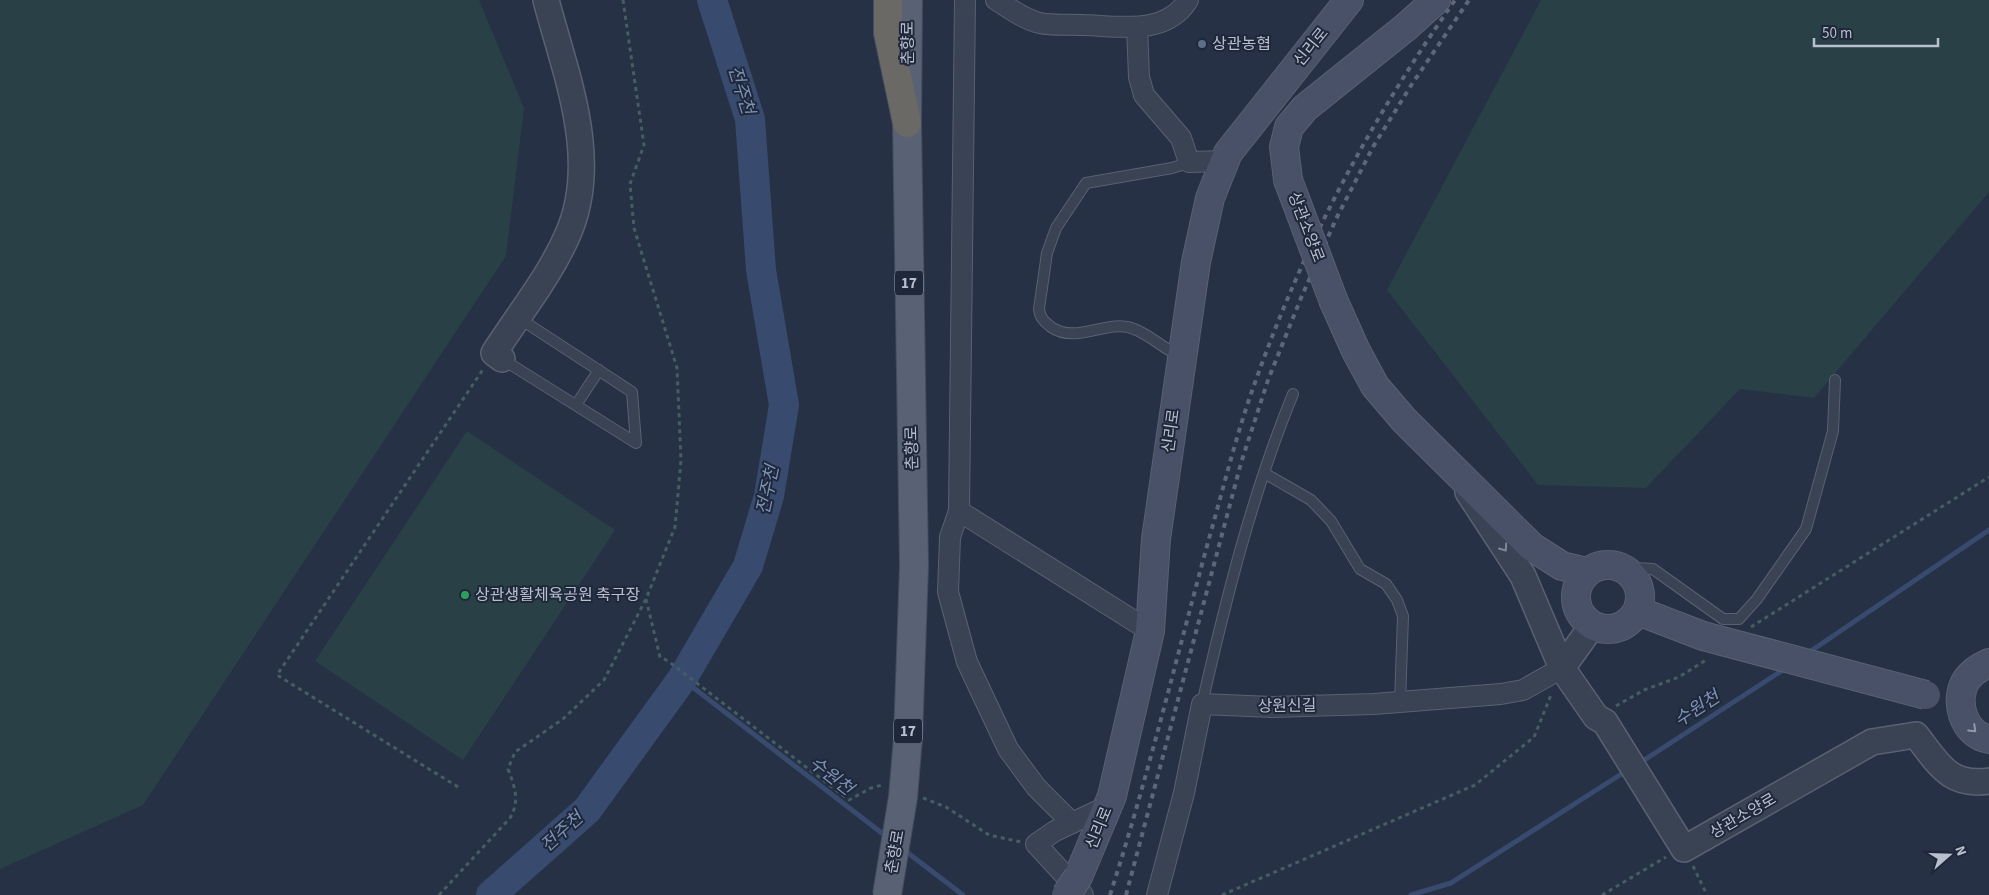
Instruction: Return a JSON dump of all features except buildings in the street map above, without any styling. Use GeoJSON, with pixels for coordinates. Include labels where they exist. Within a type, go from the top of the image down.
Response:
{"type":"FeatureCollection","features":[{"type":"Feature","properties":{"kind":"highway"},"geometry":{"type":"LineString","coordinates":[[888,0],[888,33],[907,123]]}},
{"type":"Feature","properties":{"kind":"main road","name":"춘향로"},"geometry":{"type":"LineString","coordinates":[[887,895],[903,797],[908,738],[914,566],[907,123],[908,0]]}},
{"type":"Feature","properties":{"kind":"main road","name":"신리로"},"geometry":{"type":"LineString","coordinates":[[1076,889],[1108,806],[1150,631],[1156,539],[1196,262],[1210,198],[1225,161],[1251,122],[1349,0]]}},
{"type":"Feature","properties":{"kind":"main road","name":"상관소양로"},"geometry":{"type":"LineString","coordinates":[[1436,0],[1406,27],[1305,108],[1289,127],[1284,147],[1288,180],[1334,302],[1356,350],[1375,386],[1404,420],[1459,477],[1532,547],[1562,566],[1587,572],[1600,566],[1620,567]]}},
{"type":"Feature","properties":{"kind":"main road"},"geometry":{"type":"LineString","coordinates":[[1587,572],[1580,581],[1576,592],[1577,605],[1582,616],[1592,626],[1604,630],[1615,630],[1626,625],[1638,611],[1641,600],[1638,584],[1633,575],[1620,567]]}},
{"type":"Feature","properties":{"kind":"main road"},"geometry":{"type":"LineString","coordinates":[[1638,611],[1708,645],[1960,704]]}},
{"type":"Feature","properties":{"kind":"main road"},"geometry":{"type":"LineString","coordinates":[[1989,663],[1976,670],[1967,679],[1962,690],[1960,704],[1964,718],[1971,729],[1989,739]]}},
{"type":"Feature","properties":{"kind":"street"},"geometry":{"type":"LineString","coordinates":[[498,356],[517,316],[557,256],[569,233],[575,211],[581,173],[578,131],[573,100],[546,0]]}},
{"type":"Feature","properties":{"kind":"street"},"geometry":{"type":"LineString","coordinates":[[965,0],[959,511],[950,537],[948,592],[967,662],[1008,749],[1036,787],[1072,823]]}},
{"type":"Feature","properties":{"kind":"street"},"geometry":{"type":"LineString","coordinates":[[996,0],[1040,23],[1137,27],[1158,24],[1172,18],[1183,8],[1188,0]]}},
{"type":"Feature","properties":{"kind":"street"},"geometry":{"type":"LineString","coordinates":[[1137,27],[1139,77],[1144,95],[1181,138],[1189,162],[1225,161]]}},
{"type":"Feature","properties":{"kind":"street","name":"상관소양로"},"geometry":{"type":"LineString","coordinates":[[1459,477],[1523,576],[1562,668],[1600,720],[1681,843],[1872,742],[1916,735],[1937,762],[1955,779],[1977,783],[1989,781]]}},
{"type":"Feature","properties":{"kind":"street"},"geometry":{"type":"LineString","coordinates":[[959,511],[1150,631]]}},
{"type":"Feature","properties":{"kind":"street"},"geometry":{"type":"LineString","coordinates":[[1562,668],[1592,626]]}},
{"type":"Feature","properties":{"kind":"street","name":"상원신길"},"geometry":{"type":"LineString","coordinates":[[1202,704],[1272,707],[1400,702],[1502,694],[1523,690],[1562,668]]}},
{"type":"Feature","properties":{"kind":"street"},"geometry":{"type":"LineString","coordinates":[[1157,895],[1184,793],[1202,704]]}},
{"type":"Feature","properties":{"kind":"street"},"geometry":{"type":"LineString","coordinates":[[1076,889],[1036,844],[1055,831],[1108,806]]}},
{"type":"Feature","properties":{"kind":"lane"},"geometry":{"type":"LineString","coordinates":[[1182,356],[1172,353],[1134,329],[1122,325],[1109,326],[1085,333],[1065,333],[1046,323],[1040,317],[1039,309],[1047,253],[1056,228],[1086,183],[1172,168],[1192,162]]}},
{"type":"Feature","properties":{"kind":"lane"},"geometry":{"type":"LineString","coordinates":[[498,356],[636,443],[632,392],[517,316]]}},
{"type":"Feature","properties":{"kind":"lane"},"geometry":{"type":"LineString","coordinates":[[576,404],[599,370]]}},
{"type":"Feature","properties":{"kind":"lane"},"geometry":{"type":"LineString","coordinates":[[1620,567],[1654,569],[1723,619],[1739,619],[1757,598],[1806,529],[1833,431],[1836,380]]}},
{"type":"Feature","properties":{"kind":"lane"},"geometry":{"type":"LineString","coordinates":[[1202,704],[1240,550],[1269,452],[1293,394]]}},
{"type":"Feature","properties":{"kind":"lane"},"geometry":{"type":"LineString","coordinates":[[1264,473],[1311,500],[1331,521],[1360,569],[1386,584],[1397,600],[1403,616],[1400,702]]}},
{"type":"Feature","properties":{"kind":"path"},"geometry":{"type":"LineString","coordinates":[[458,787],[276,675],[498,356]]}},
{"type":"Feature","properties":{"kind":"path"},"geometry":{"type":"LineString","coordinates":[[1748,629],[1989,477]]}},
{"type":"Feature","properties":{"kind":"path"},"geometry":{"type":"LineString","coordinates":[[646,599],[660,657],[668,661],[849,800],[871,788],[889,784]]}},
{"type":"Feature","properties":{"kind":"path"},"geometry":{"type":"LineString","coordinates":[[1600,720],[1644,690],[1679,677],[1708,645]]}},
{"type":"Feature","properties":{"kind":"path"},"geometry":{"type":"LineString","coordinates":[[1222,895],[1476,785],[1534,737],[1562,668]]}},
{"type":"Feature","properties":{"kind":"path"},"geometry":{"type":"LineString","coordinates":[[439,895],[510,818],[515,810],[517,793]]}},
{"type":"Feature","properties":{"kind":"path"},"geometry":{"type":"LineString","coordinates":[[922,797],[946,807],[990,835],[1036,844]]}},
{"type":"Feature","properties":{"kind":"path"},"geometry":{"type":"LineString","coordinates":[[1602,895],[1681,843],[1707,895]]}},
{"type":"Feature","properties":{"kind":"green space"},"geometry":{"type":"Polygon","coordinates":[[[0,0],[479,0],[524,108],[506,256],[143,805],[0,869],[0,0]]]}},
{"type":"Feature","properties":{"kind":"green space"},"geometry":{"type":"Polygon","coordinates":[[[1541,0],[1989,0],[1989,192],[1814,398],[1740,389],[1646,488],[1538,485],[1387,290],[1541,0]]]}},
{"type":"Feature","properties":{"kind":"green space","name":"상관생활체육공원 축구장"},"geometry":{"type":"Polygon","coordinates":[[[467,431],[615,530],[463,760],[315,661],[467,431]]]}},
{"type":"Feature","properties":{"kind":"waterway","name":"전주천"},"geometry":{"type":"LineString","coordinates":[[491,895],[587,810],[682,679],[748,566],[769,496],[784,405],[761,270],[750,119],[712,0]]}},
{"type":"Feature","properties":{"kind":"waterway","name":"수원천"},"geometry":{"type":"LineString","coordinates":[[1808,653],[1989,530]]}},
{"type":"Feature","properties":{"kind":"waterway","name":"수원천"},"geometry":{"type":"LineString","coordinates":[[1638,764],[1786,668]]}},
{"type":"Feature","properties":{"kind":"waterway","name":"수원천"},"geometry":{"type":"LineString","coordinates":[[682,679],[887,837]]}},
{"type":"Feature","properties":{"kind":"waterway","name":"수원천"},"geometry":{"type":"LineString","coordinates":[[1411,895],[1451,883],[1626,771]]}},
{"type":"Feature","properties":{"kind":"waterway","name":"수원천"},"geometry":{"type":"LineString","coordinates":[[904,850],[963,895]]}},
{"type":"Feature","properties":{"kind":"railway"},"geometry":{"type":"LineString","coordinates":[[1110,895],[1150,761],[1238,435],[1250,396],[1276,326],[1319,228],[1343,181],[1396,90],[1455,0]]}},
{"type":"Feature","properties":{"kind":"railway"},"geometry":{"type":"LineString","coordinates":[[1126,895],[1241,463],[1268,380],[1301,298],[1336,219],[1373,147],[1412,84],[1469,0]]}},
{"type":"Feature","properties":{"kind":"place","name":"상관농협"},"geometry":{"type":"Point","coordinates":[1202,44]}},
{"type":"Feature","properties":{"kind":"place","name":"상관생활체육공원 축구장"},"geometry":{"type":"Point","coordinates":[465,595]}}]}
